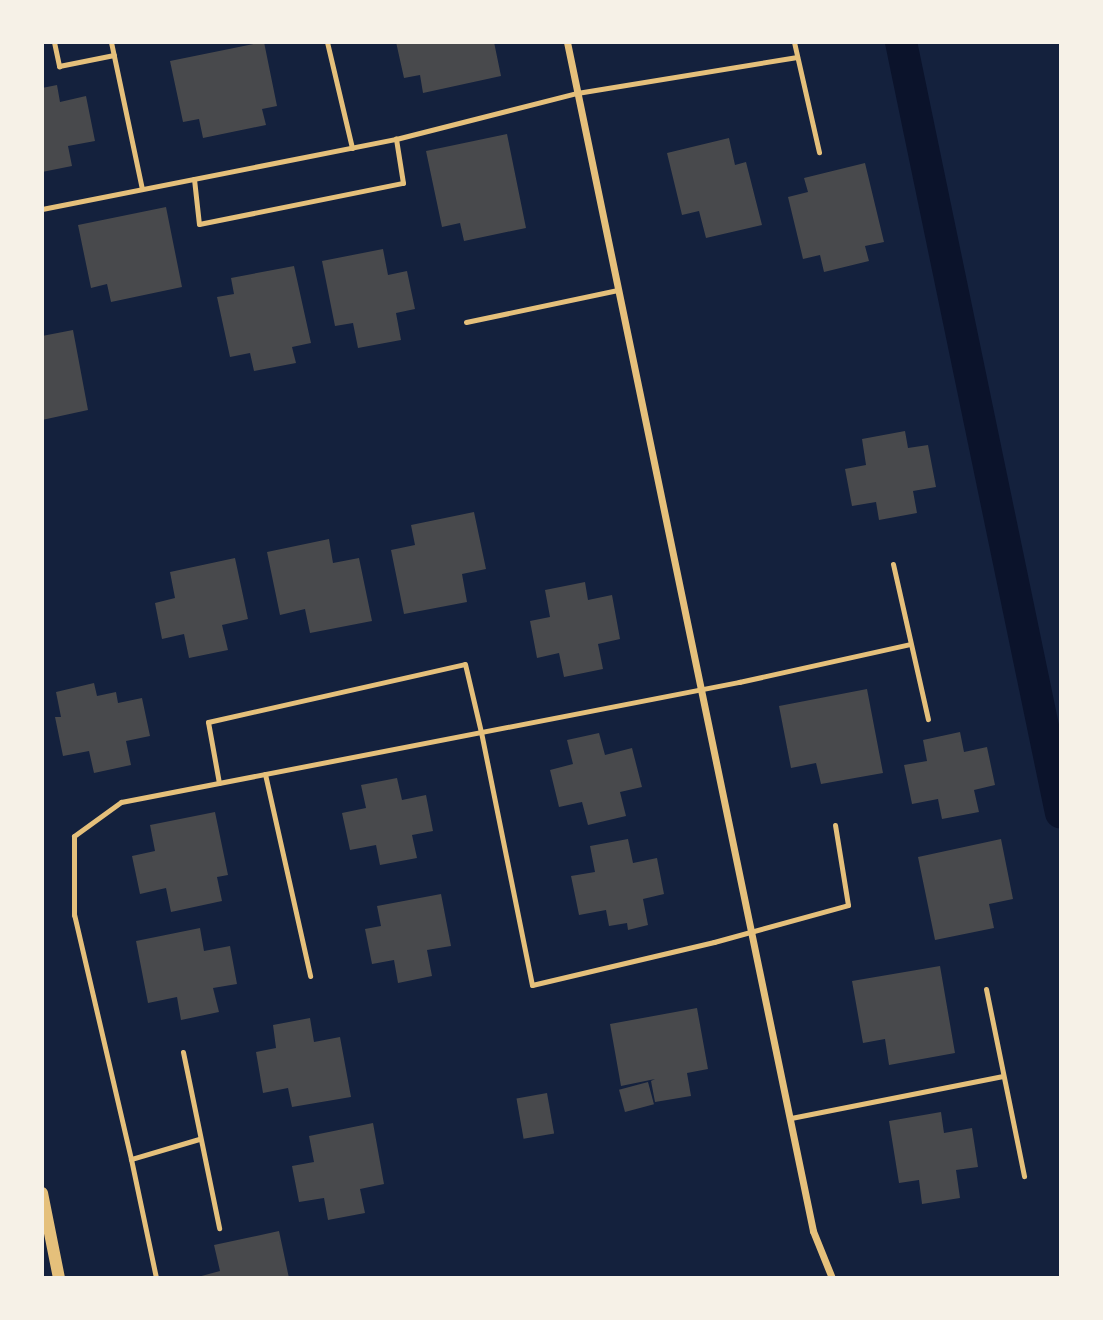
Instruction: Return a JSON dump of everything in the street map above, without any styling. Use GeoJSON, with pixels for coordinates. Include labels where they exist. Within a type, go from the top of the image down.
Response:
{"type":"FeatureCollection","features":[{"type":"Feature","properties":{"kind":"street"},"geometry":{"type":"LineString","coordinates":[[567,42],[813,1231],[832,1278]]}},
{"type":"Feature","properties":{"kind":"street"},"geometry":{"type":"LineString","coordinates":[[42,1193],[60,1278]]}},
{"type":"Feature","properties":{"kind":"lane"},"geometry":{"type":"LineString","coordinates":[[54,42],[59,66],[114,55]]}},
{"type":"Feature","properties":{"kind":"lane"},"geometry":{"type":"LineString","coordinates":[[111,42],[142,189]]}},
{"type":"Feature","properties":{"kind":"lane"},"geometry":{"type":"LineString","coordinates":[[327,42],[352,148]]}},
{"type":"Feature","properties":{"kind":"lane"},"geometry":{"type":"LineString","coordinates":[[794,42],[819,152]]}},
{"type":"Feature","properties":{"kind":"lane"},"geometry":{"type":"LineString","coordinates":[[42,209],[396,139],[577,93],[797,57]]}},
{"type":"Feature","properties":{"kind":"lane"},"geometry":{"type":"LineString","coordinates":[[194,179],[200,224],[403,183],[396,139]]}},
{"type":"Feature","properties":{"kind":"lane"},"geometry":{"type":"LineString","coordinates":[[466,321],[618,290]]}},
{"type":"Feature","properties":{"kind":"lane"},"geometry":{"type":"LineString","coordinates":[[892,564],[928,719]]}},
{"type":"Feature","properties":{"kind":"lane"},"geometry":{"type":"LineString","coordinates":[[156,1278],[74,915],[74,836],[121,802],[701,689],[909,644]]}},
{"type":"Feature","properties":{"kind":"lane"},"geometry":{"type":"LineString","coordinates":[[219,783],[208,722],[465,664],[532,985],[714,942],[848,905],[835,825]]}},
{"type":"Feature","properties":{"kind":"lane"},"geometry":{"type":"LineString","coordinates":[[265,774],[310,976]]}},
{"type":"Feature","properties":{"kind":"lane"},"geometry":{"type":"LineString","coordinates":[[986,989],[1024,1176]]}},
{"type":"Feature","properties":{"kind":"lane"},"geometry":{"type":"LineString","coordinates":[[183,1052],[219,1227]]}},
{"type":"Feature","properties":{"kind":"lane"},"geometry":{"type":"LineString","coordinates":[[791,1118],[1003,1076]]}},
{"type":"Feature","properties":{"kind":"lane"},"geometry":{"type":"LineString","coordinates":[[131,1159],[199,1139]]}},
{"type":"Feature","properties":{"kind":"building"},"geometry":{"type":"Polygon","coordinates":[[[264,42],[277,106],[262,109],[266,125],[203,138],[199,119],[183,122],[170,61],[264,42]]]}},
{"type":"Feature","properties":{"kind":"building"},"geometry":{"type":"Polygon","coordinates":[[[396,42],[494,42],[501,76],[423,93],[420,75],[404,78],[396,42]]]}},
{"type":"Feature","properties":{"kind":"building"},"geometry":{"type":"Polygon","coordinates":[[[57,85],[60,102],[86,96],[95,141],[68,146],[72,166],[42,172],[42,88],[57,85]]]}},
{"type":"Feature","properties":{"kind":"building"},"geometry":{"type":"Polygon","coordinates":[[[507,134],[526,228],[464,241],[460,223],[442,227],[426,151],[507,134]]]}},
{"type":"Feature","properties":{"kind":"building"},"geometry":{"type":"Polygon","coordinates":[[[729,138],[735,165],[746,162],[762,225],[706,238],[699,211],[682,215],[667,153],[729,138]]]}},
{"type":"Feature","properties":{"kind":"building"},"geometry":{"type":"Polygon","coordinates":[[[865,163],[884,242],[865,246],[869,261],[824,272],[820,255],[803,259],[788,197],[808,192],[804,178],[865,163]]]}},
{"type":"Feature","properties":{"kind":"building"},"geometry":{"type":"Polygon","coordinates":[[[166,207],[182,287],[111,302],[107,284],[91,288],[78,225],[166,207]]]}},
{"type":"Feature","properties":{"kind":"building"},"geometry":{"type":"Polygon","coordinates":[[[383,249],[388,275],[407,271],[415,309],[396,313],[401,340],[358,348],[353,323],[335,326],[322,261],[383,249]]]}},
{"type":"Feature","properties":{"kind":"building"},"geometry":{"type":"Polygon","coordinates":[[[294,266],[311,343],[292,347],[296,363],[254,371],[250,353],[230,357],[217,297],[234,294],[231,278],[294,266]]]}},
{"type":"Feature","properties":{"kind":"building"},"geometry":{"type":"Polygon","coordinates":[[[73,330],[88,410],[42,420],[42,336],[73,330]]]}},
{"type":"Feature","properties":{"kind":"building"},"geometry":{"type":"Polygon","coordinates":[[[905,431],[908,448],[928,445],[936,487],[913,491],[917,513],[879,520],[876,502],[852,506],[845,469],[866,465],[862,439],[905,431]]]}},
{"type":"Feature","properties":{"kind":"building"},"geometry":{"type":"Polygon","coordinates":[[[474,512],[486,569],[462,574],[467,602],[404,614],[391,550],[415,545],[411,525],[474,512]]]}},
{"type":"Feature","properties":{"kind":"building"},"geometry":{"type":"Polygon","coordinates":[[[329,539],[333,563],[359,558],[372,621],[310,633],[305,609],[280,615],[267,552],[329,539]]]}},
{"type":"Feature","properties":{"kind":"building"},"geometry":{"type":"Polygon","coordinates":[[[235,558],[248,619],[222,625],[228,650],[189,658],[184,634],[162,639],[155,603],[175,598],[170,572],[235,558]]]}},
{"type":"Feature","properties":{"kind":"building"},"geometry":{"type":"Polygon","coordinates":[[[585,582],[588,600],[612,595],[620,639],[598,644],[603,669],[564,677],[559,653],[537,658],[530,621],[550,617],[545,590],[585,582]]]}},
{"type":"Feature","properties":{"kind":"building"},"geometry":{"type":"Polygon","coordinates":[[[94,683],[97,696],[116,692],[118,703],[142,698],[150,736],[126,741],[131,765],[94,773],[89,751],[63,756],[55,717],[61,717],[56,692],[94,683]]]}},
{"type":"Feature","properties":{"kind":"building"},"geometry":{"type":"Polygon","coordinates":[[[867,689],[883,773],[821,784],[816,763],[791,768],[779,706],[867,689]]]}},
{"type":"Feature","properties":{"kind":"building"},"geometry":{"type":"Polygon","coordinates":[[[960,732],[964,752],[987,747],[995,785],[974,790],[979,812],[942,819],[938,799],[912,804],[904,765],[927,761],[923,740],[960,732]]]}},
{"type":"Feature","properties":{"kind":"building"},"geometry":{"type":"Polygon","coordinates":[[[599,733],[605,755],[632,748],[642,787],[620,792],[626,816],[588,825],[582,802],[559,807],[550,770],[573,764],[567,740],[599,733]]]}},
{"type":"Feature","properties":{"kind":"building"},"geometry":{"type":"Polygon","coordinates":[[[397,778],[402,800],[426,795],[433,831],[412,835],[417,858],[380,865],[376,845],[350,850],[342,813],[366,808],[361,785],[397,778]]]}},
{"type":"Feature","properties":{"kind":"building"},"geometry":{"type":"Polygon","coordinates":[[[215,812],[228,875],[217,877],[222,901],[171,912],[166,888],[140,894],[132,856],[155,851],[150,825],[215,812]]]}},
{"type":"Feature","properties":{"kind":"building"},"geometry":{"type":"Polygon","coordinates":[[[628,839],[633,863],[657,858],[664,894],[643,899],[648,925],[628,930],[627,923],[609,926],[606,910],[579,915],[571,876],[595,872],[590,846],[628,839]]]}},
{"type":"Feature","properties":{"kind":"building"},"geometry":{"type":"Polygon","coordinates":[[[1001,839],[1013,899],[989,904],[994,928],[935,940],[918,857],[1001,839]]]}},
{"type":"Feature","properties":{"kind":"building"},"geometry":{"type":"Polygon","coordinates":[[[441,894],[451,946],[427,950],[432,976],[398,983],[394,960],[372,964],[365,929],[381,926],[377,906],[441,894]]]}},
{"type":"Feature","properties":{"kind":"building"},"geometry":{"type":"Polygon","coordinates":[[[200,928],[204,951],[230,946],[237,984],[213,988],[219,1012],[181,1020],[177,997],[148,1003],[136,941],[200,928]]]}},
{"type":"Feature","properties":{"kind":"building"},"geometry":{"type":"Polygon","coordinates":[[[940,966],[955,1053],[889,1065],[885,1039],[863,1043],[852,981],[940,966]]]}},
{"type":"Feature","properties":{"kind":"building"},"geometry":{"type":"Polygon","coordinates":[[[697,1008],[708,1069],[687,1073],[691,1096],[655,1102],[651,1081],[655,1079],[621,1086],[610,1024],[697,1008]]]}},
{"type":"Feature","properties":{"kind":"building"},"geometry":{"type":"Polygon","coordinates":[[[310,1018],[314,1042],[340,1037],[351,1097],[292,1107],[288,1088],[263,1093],[256,1052],[276,1048],[273,1025],[310,1018]]]}},
{"type":"Feature","properties":{"kind":"building"},"geometry":{"type":"Polygon","coordinates":[[[648,1082],[654,1104],[625,1112],[619,1090],[648,1082]]]}},
{"type":"Feature","properties":{"kind":"building"},"geometry":{"type":"Polygon","coordinates":[[[547,1093],[554,1133],[524,1139],[516,1098],[547,1093]]]}},
{"type":"Feature","properties":{"kind":"building"},"geometry":{"type":"Polygon","coordinates":[[[941,1112],[944,1133],[972,1128],[978,1167],[956,1170],[960,1198],[922,1204],[919,1180],[899,1183],[889,1121],[941,1112]]]}},
{"type":"Feature","properties":{"kind":"building"},"geometry":{"type":"Polygon","coordinates":[[[373,1123],[384,1184],[360,1189],[365,1213],[328,1220],[324,1198],[299,1202],[292,1166],[314,1162],[309,1136],[373,1123]]]}},
{"type":"Feature","properties":{"kind":"building"},"geometry":{"type":"Polygon","coordinates":[[[279,1231],[289,1278],[194,1278],[220,1271],[214,1245],[279,1231]]]}},
{"type":"Feature","properties":{"kind":"waterway"},"geometry":{"type":"LineString","coordinates":[[901,42],[1061,813]]}}]}
